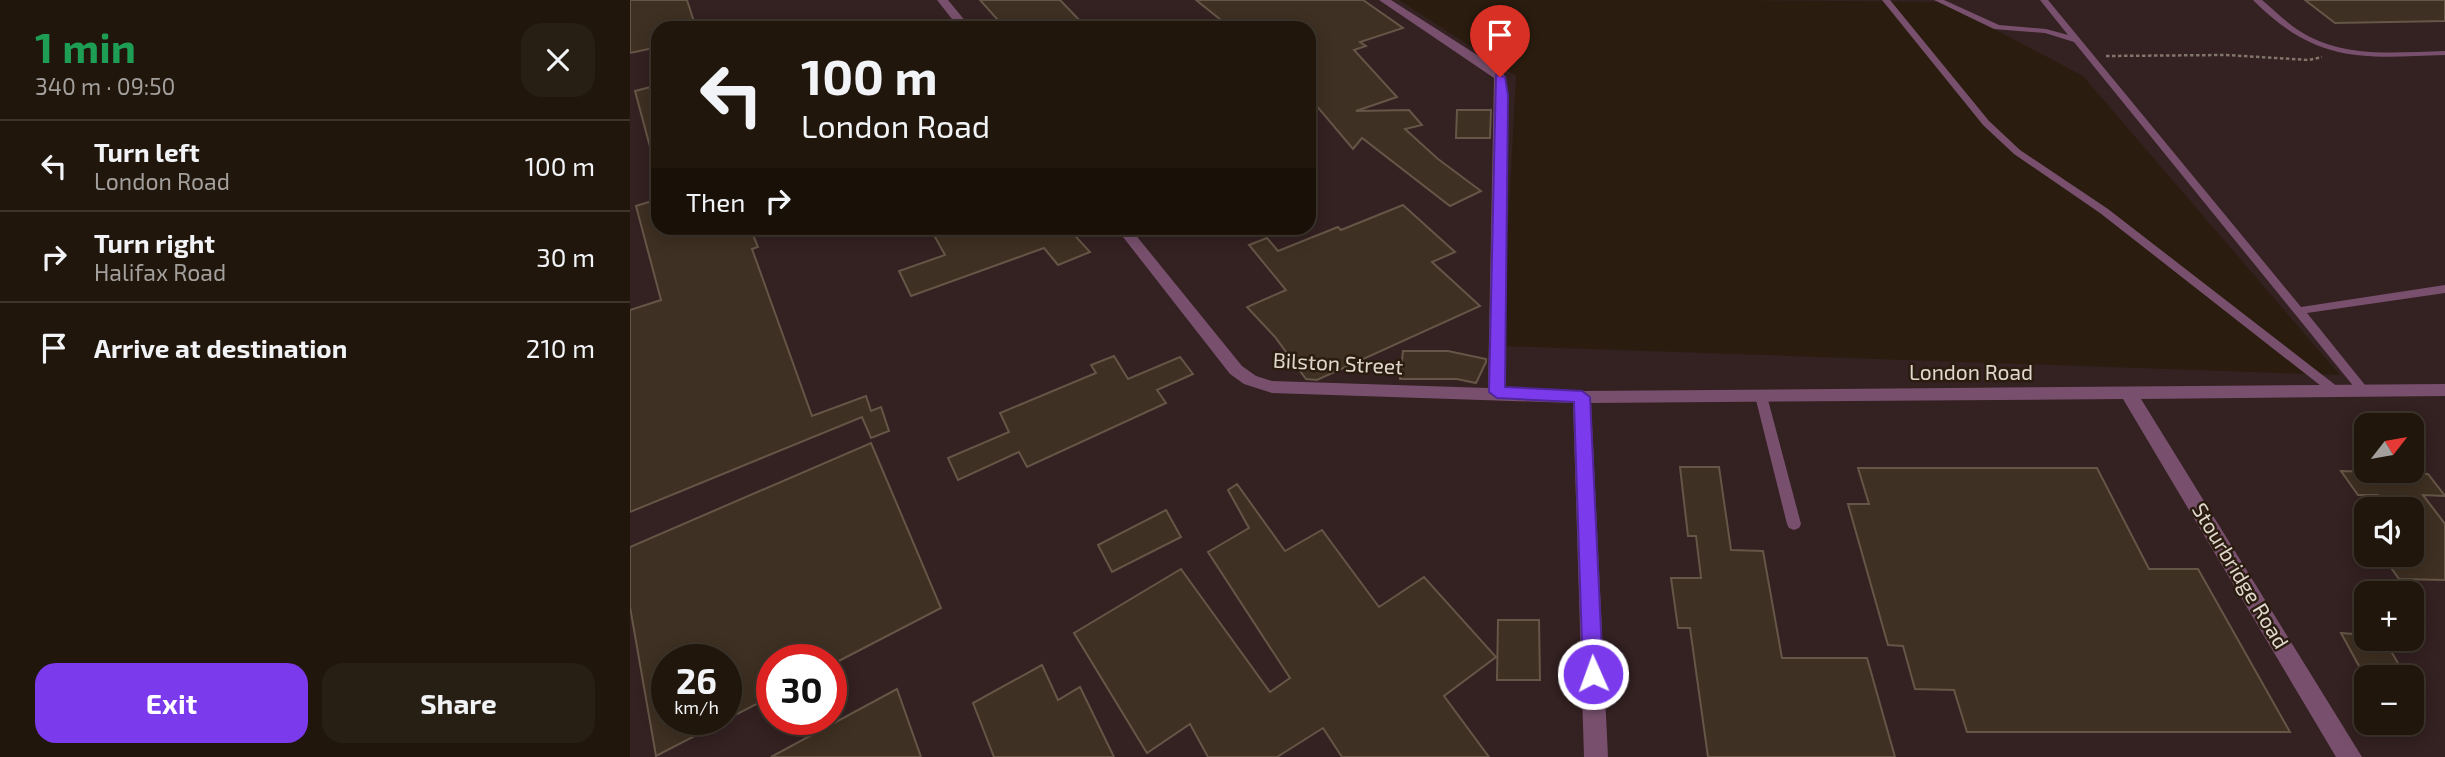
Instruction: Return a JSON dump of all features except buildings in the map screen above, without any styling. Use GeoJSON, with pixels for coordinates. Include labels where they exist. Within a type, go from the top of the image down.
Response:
{"type":"FeatureCollection","features":[{"type":"Feature","properties":{"kind":"street"},"geometry":{"type":"LineString","coordinates":[[942,0],[959,21]]}},
{"type":"Feature","properties":{"kind":"street"},"geometry":{"type":"LineString","coordinates":[[1384,0],[1500,77],[1497,392]]}},
{"type":"Feature","properties":{"kind":"street","name":"Bilston Street"},"geometry":{"type":"LineString","coordinates":[[1129,235],[1236,370],[1250,380],[1272,387],[1497,392]]}},
{"type":"Feature","properties":{"kind":"street","name":"London Road"},"geometry":{"type":"LineString","coordinates":[[1497,392],[1582,397],[2130,395],[2445,390]]}},
{"type":"Feature","properties":{"kind":"street","name":"Stourbridge Road"},"geometry":{"type":"LineString","coordinates":[[2130,395],[2350,757]]}},
{"type":"Feature","properties":{"kind":"street"},"geometry":{"type":"LineString","coordinates":[[1582,397],[1596,757]]}},
{"type":"Feature","properties":{"kind":"lane"},"geometry":{"type":"LineString","coordinates":[[1886,0],[1986,123],[2017,152],[2104,211],[2334,390]]}},
{"type":"Feature","properties":{"kind":"lane"},"geometry":{"type":"LineString","coordinates":[[1938,0],[1997,27],[2046,31],[2078,41]]}},
{"type":"Feature","properties":{"kind":"lane"},"geometry":{"type":"LineString","coordinates":[[2044,0],[2363,390]]}},
{"type":"Feature","properties":{"kind":"lane"},"geometry":{"type":"LineString","coordinates":[[2257,0],[2301,36],[2336,50],[2375,55],[2445,53]]}},
{"type":"Feature","properties":{"kind":"lane"},"geometry":{"type":"LineString","coordinates":[[2298,311],[2445,289]]}},
{"type":"Feature","properties":{"kind":"lane"},"geometry":{"type":"LineString","coordinates":[[1761,396],[1794,524]]}},
{"type":"Feature","properties":{"kind":"path"},"geometry":{"type":"LineString","coordinates":[[2091,56],[2226,55],[2309,60],[2326,57],[2336,50]]}},
{"type":"Feature","properties":{"kind":"shaded area"},"geometry":{"type":"Polygon","coordinates":[[[630,0],[1399,0],[1516,76],[1502,346],[2340,375],[2083,76],[1943,2],[1731,0],[2445,0],[2445,757],[630,757],[630,0]]]}},
{"type":"Feature","properties":{"kind":"route"},"geometry":{"type":"LineString","coordinates":[[1500,77],[1503,95],[1497,392],[1582,397],[1593,674]]}}]}
